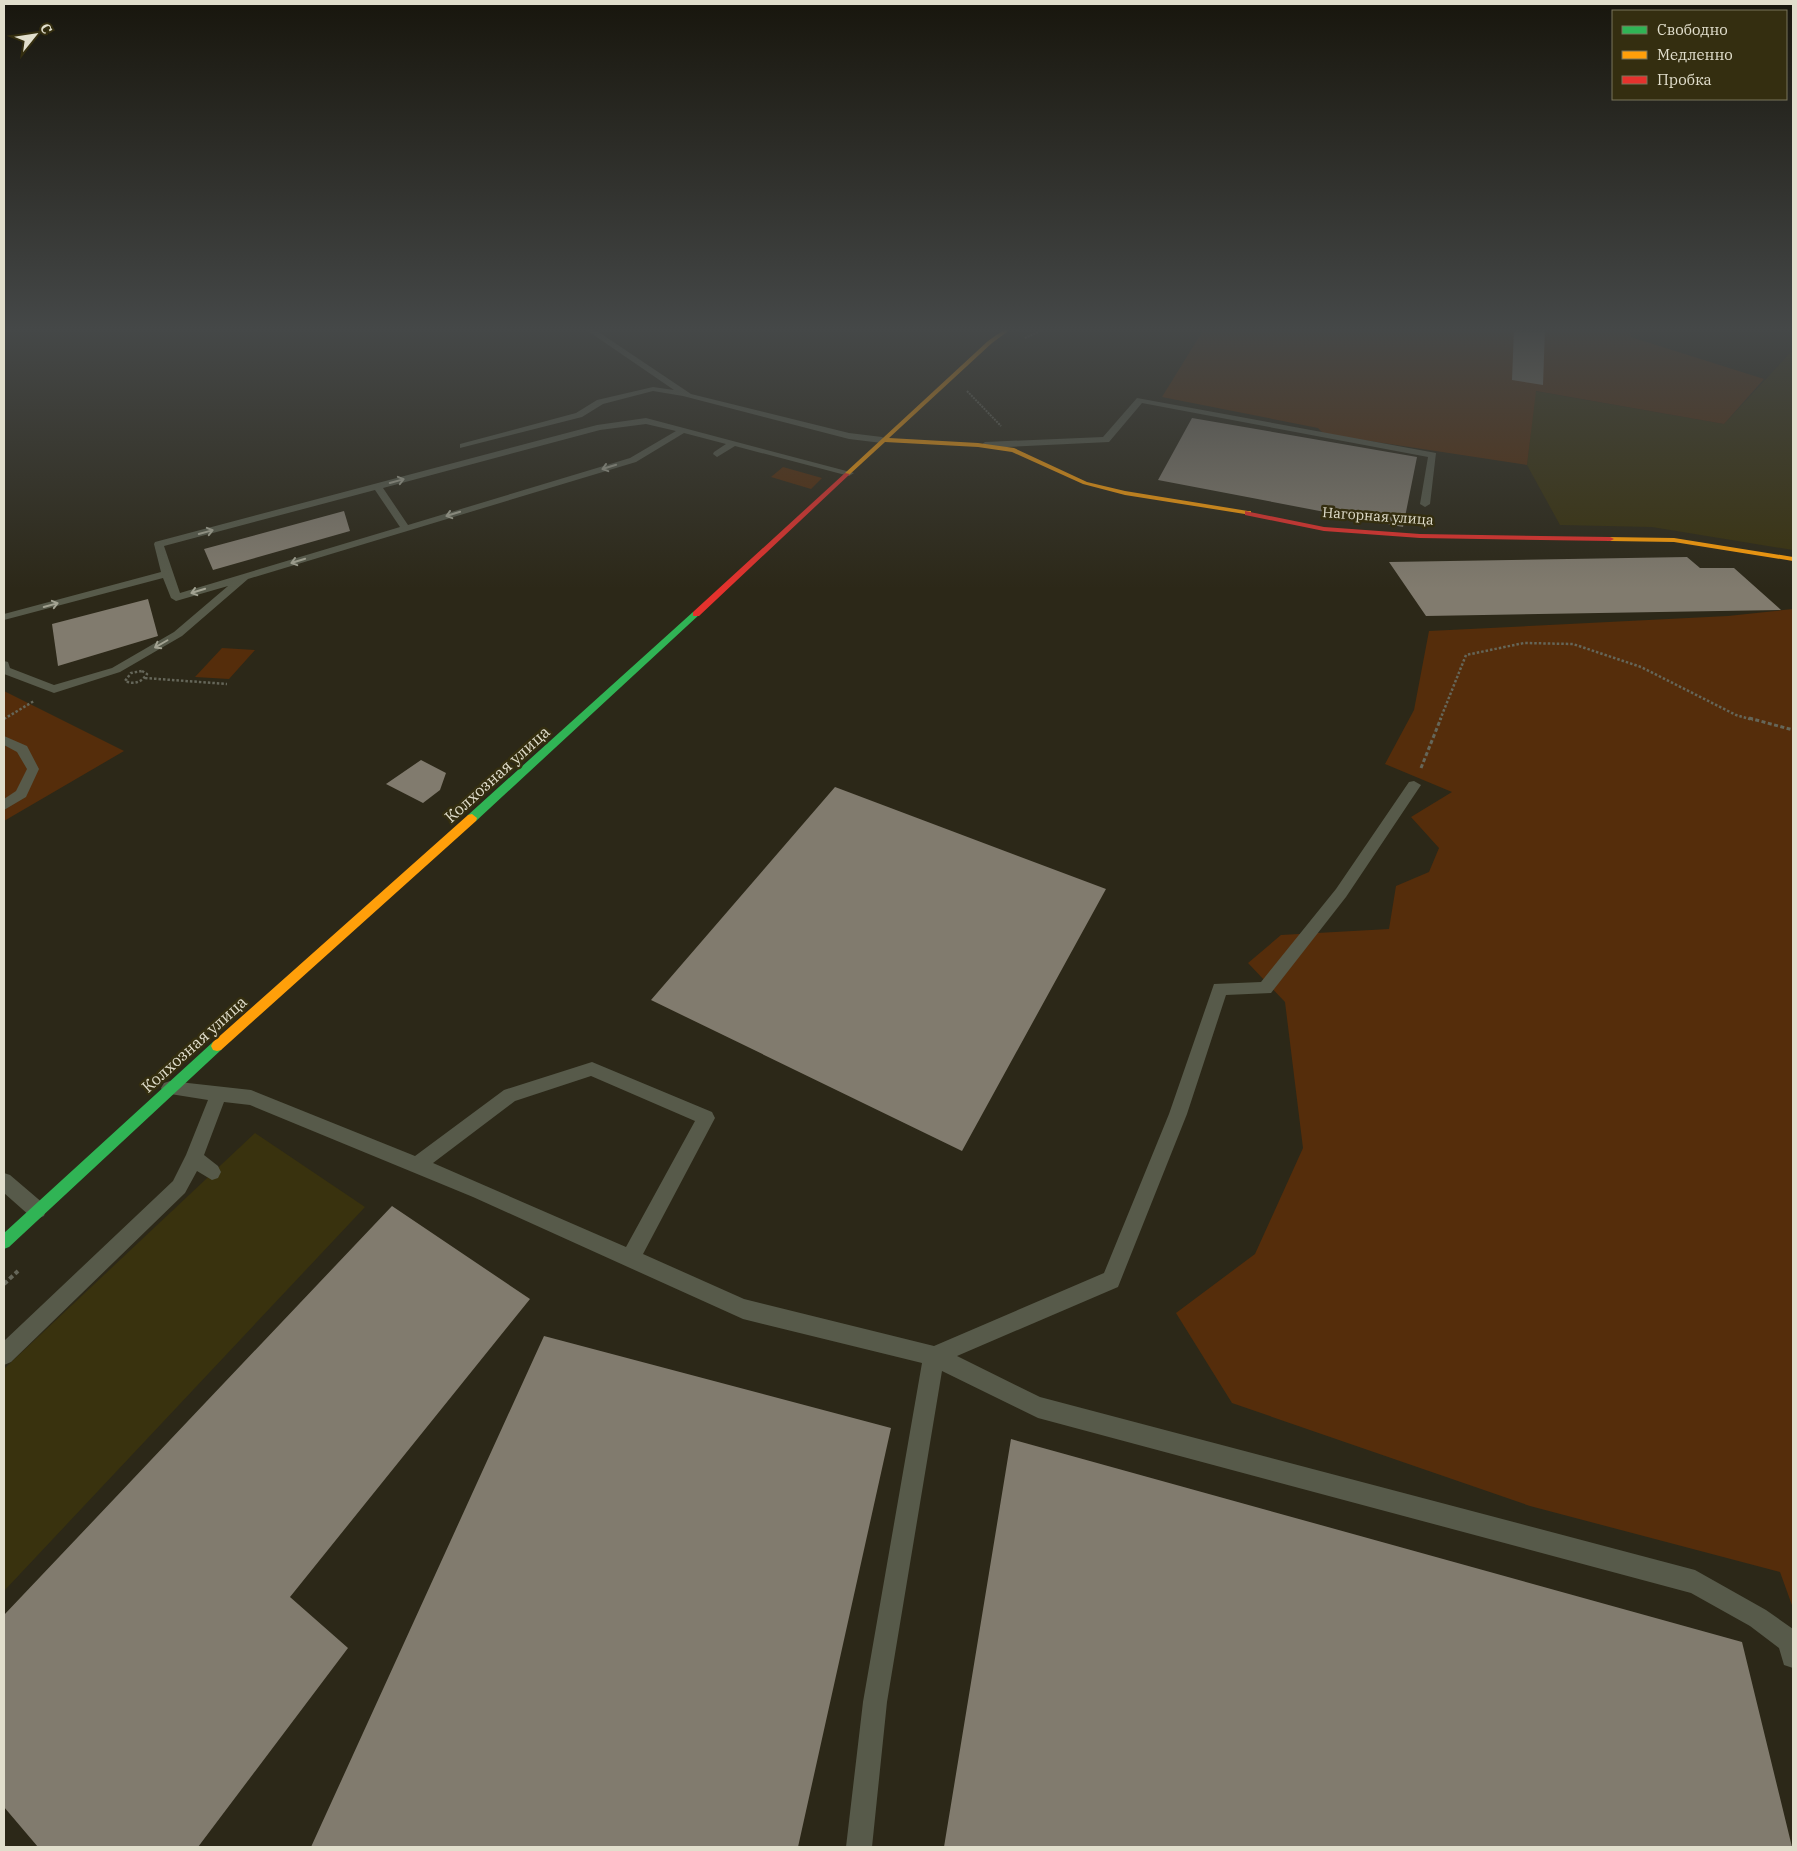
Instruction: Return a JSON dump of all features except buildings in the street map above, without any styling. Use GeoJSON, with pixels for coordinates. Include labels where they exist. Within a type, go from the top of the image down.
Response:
{"type":"FeatureCollection","features":[{"type":"Feature","properties":{"kind":"street","name":"Колхозная улица"},"geometry":{"type":"LineString","coordinates":[[4,1242],[169,1088],[562,738],[909,415]]}},
{"type":"Feature","properties":{"kind":"street","name":"Нагорная улица"},"geometry":{"type":"LineString","coordinates":[[882,440],[978,445],[1014,450],[1085,483],[1125,494],[1271,517],[1324,529],[1420,536],[1674,540],[1793,560]]}},
{"type":"Feature","properties":{"kind":"lane"},"geometry":{"type":"LineString","coordinates":[[463,446],[578,415]]}},
{"type":"Feature","properties":{"kind":"lane"},"geometry":{"type":"LineString","coordinates":[[766,415],[849,436],[882,440]]}},
{"type":"Feature","properties":{"kind":"lane"},"geometry":{"type":"LineString","coordinates":[[978,445],[1106,440],[1127,415]]}},
{"type":"Feature","properties":{"kind":"lane"},"geometry":{"type":"LineString","coordinates":[[1222,415],[1433,455],[1425,504]]}},
{"type":"Feature","properties":{"kind":"lane"},"geometry":{"type":"LineString","coordinates":[[684,430],[633,460],[176,598],[159,544],[600,427],[646,420],[849,473]]}},
{"type":"Feature","properties":{"kind":"lane"},"geometry":{"type":"LineString","coordinates":[[717,454],[734,443]]}},
{"type":"Feature","properties":{"kind":"lane"},"geometry":{"type":"LineString","coordinates":[[377,486],[406,529]]}},
{"type":"Feature","properties":{"kind":"lane"},"geometry":{"type":"LineString","coordinates":[[4,617],[167,574]]}},
{"type":"Feature","properties":{"kind":"lane"},"geometry":{"type":"LineString","coordinates":[[4,664],[4,670],[54,690],[116,670],[178,634],[244,577]]}},
{"type":"Feature","properties":{"kind":"lane"},"geometry":{"type":"LineString","coordinates":[[4,740],[22,749],[33,769],[21,794],[4,804]]}},
{"type":"Feature","properties":{"kind":"lane"},"geometry":{"type":"LineString","coordinates":[[934,1356],[1111,1280],[1178,1114],[1220,989],[1265,988],[1341,893],[1414,785]]}},
{"type":"Feature","properties":{"kind":"lane"},"geometry":{"type":"LineString","coordinates":[[416,1165],[510,1095],[592,1069],[706,1118],[631,1258]]}},
{"type":"Feature","properties":{"kind":"lane"},"geometry":{"type":"LineString","coordinates":[[169,1088],[251,1098],[416,1165],[631,1258],[743,1309],[934,1356],[1038,1407],[1695,1582],[1758,1618],[1789,1641],[1793,1656]]}},
{"type":"Feature","properties":{"kind":"lane"},"geometry":{"type":"LineString","coordinates":[[4,1355],[27,1340],[124,1248],[178,1187],[194,1158],[219,1094]]}},
{"type":"Feature","properties":{"kind":"lane"},"geometry":{"type":"LineString","coordinates":[[194,1158],[212,1172]]}},
{"type":"Feature","properties":{"kind":"lane"},"geometry":{"type":"LineString","coordinates":[[4,1181],[37,1210]]}},
{"type":"Feature","properties":{"kind":"lane"},"geometry":{"type":"LineString","coordinates":[[860,1847],[875,1702],[934,1356]]}},
{"type":"Feature","properties":{"kind":"path"},"geometry":{"type":"LineString","coordinates":[[1414,785],[1466,654],[1524,643],[1573,644],[1642,667],[1736,715],[1793,730]]}},
{"type":"Feature","properties":{"kind":"path"},"geometry":{"type":"LineString","coordinates":[[145,678],[227,684]]}},
{"type":"Feature","properties":{"kind":"path"},"geometry":{"type":"LineString","coordinates":[[4,719],[29,704]]}},
{"type":"Feature","properties":{"kind":"shaded area"},"geometry":{"type":"Polygon","coordinates":[[[1254,415],[1533,415],[1527,465],[1324,434],[1318,428],[1254,415]]]}},
{"type":"Feature","properties":{"kind":"shaded area"},"geometry":{"type":"Polygon","coordinates":[[[1532,415],[1675,415],[1724,424],[1732,415],[1793,415],[1793,550],[1652,527],[1560,525],[1527,465],[1532,415]]]}},
{"type":"Feature","properties":{"kind":"shaded area"},"geometry":{"type":"Polygon","coordinates":[[[1675,415],[1732,415],[1724,424],[1675,415]]]}},
{"type":"Feature","properties":{"kind":"shaded area"},"geometry":{"type":"Polygon","coordinates":[[[783,467],[822,478],[811,489],[771,477],[783,467]]]}},
{"type":"Feature","properties":{"kind":"shaded area"},"geometry":{"type":"Polygon","coordinates":[[[1793,609],[1793,1608],[1780,1572],[1530,1506],[1232,1403],[1176,1313],[1255,1254],[1303,1148],[1285,1002],[1248,963],[1281,935],[1389,929],[1396,886],[1429,872],[1439,848],[1411,817],[1452,792],[1385,764],[1414,710],[1429,631],[1728,616],[1793,609]]]}},
{"type":"Feature","properties":{"kind":"shaded area"},"geometry":{"type":"Polygon","coordinates":[[[222,648],[255,650],[229,679],[195,677],[222,648]]]}},
{"type":"Feature","properties":{"kind":"shaded area"},"geometry":{"type":"Polygon","coordinates":[[[4,691],[124,751],[4,821],[4,691]]]}},
{"type":"Feature","properties":{"kind":"shaded area"},"geometry":{"type":"Polygon","coordinates":[[[255,1133],[365,1207],[4,1591],[4,1369],[255,1133]]]}},
{"type":"Feature","properties":{"kind":"traffic: fast"},"geometry":{"type":"LineString","coordinates":[[472,818],[696,614]]}},
{"type":"Feature","properties":{"kind":"traffic: fast"},"geometry":{"type":"LineString","coordinates":[[4,1242],[217,1046]]}},
{"type":"Feature","properties":{"kind":"traffic: slow"},"geometry":{"type":"LineString","coordinates":[[847,474],[911,415]]}},
{"type":"Feature","properties":{"kind":"traffic: slow"},"geometry":{"type":"LineString","coordinates":[[882,440],[978,445],[1014,450],[1085,483],[1125,493],[1248,513]]}},
{"type":"Feature","properties":{"kind":"traffic: slow"},"geometry":{"type":"LineString","coordinates":[[1610,539],[1674,540],[1793,559]]}},
{"type":"Feature","properties":{"kind":"traffic: slow"},"geometry":{"type":"LineString","coordinates":[[217,1046],[472,818]]}},
{"type":"Feature","properties":{"kind":"traffic: jam"},"geometry":{"type":"LineString","coordinates":[[696,614],[847,474]]}},
{"type":"Feature","properties":{"kind":"traffic: jam"},"geometry":{"type":"LineString","coordinates":[[1248,513],[1324,529],[1420,536],[1610,539]]}}]}
